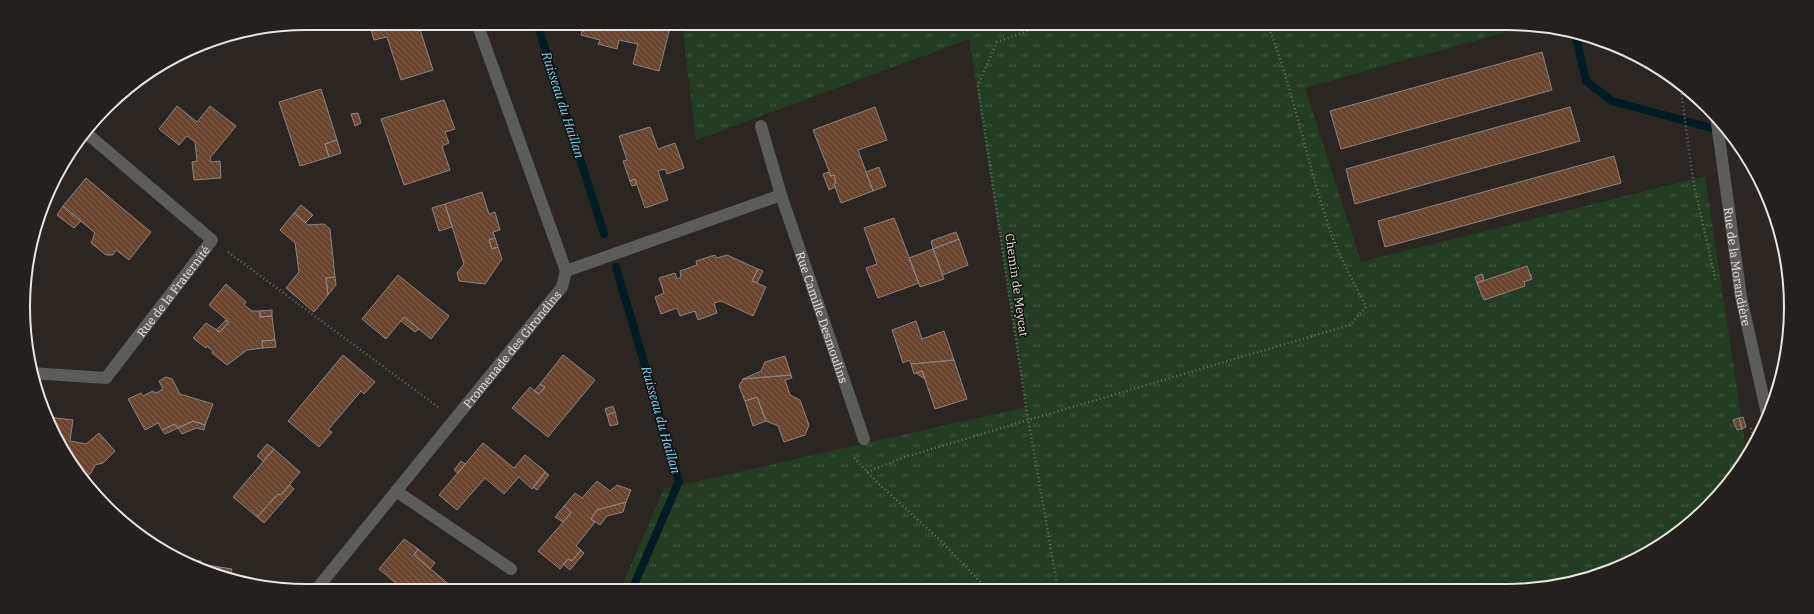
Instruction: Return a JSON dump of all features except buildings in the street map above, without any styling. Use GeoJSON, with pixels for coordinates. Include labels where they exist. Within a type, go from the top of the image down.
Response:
{"type":"FeatureCollection","features":[{"type":"Feature","properties":{"kind":"street"},"geometry":{"type":"LineString","coordinates":[[480,30],[566,271],[781,194]]}},
{"type":"Feature","properties":{"kind":"street","name":"Rue Camille Desmoulins"},"geometry":{"type":"LineString","coordinates":[[761,126],[781,194],[864,439]]}},
{"type":"Feature","properties":{"kind":"street","name":"Rue de la Morandière"},"geometry":{"type":"LineString","coordinates":[[1718,127],[1741,297],[1765,406]]}},
{"type":"Feature","properties":{"kind":"street","name":"Rue de la Fraternité"},"geometry":{"type":"LineString","coordinates":[[38,373],[106,378],[212,240],[89,135]]}},
{"type":"Feature","properties":{"kind":"street","name":"Promenade des Girondins"},"geometry":{"type":"LineString","coordinates":[[321,584],[562,287],[566,271]]}},
{"type":"Feature","properties":{"kind":"street"},"geometry":{"type":"LineString","coordinates":[[396,492],[511,568]]}},
{"type":"Feature","properties":{"kind":"path","name":"Chemin de Meycat"},"geometry":{"type":"LineString","coordinates":[[1030,30],[997,42],[978,84],[1028,420],[1057,584]]}},
{"type":"Feature","properties":{"kind":"path"},"geometry":{"type":"LineString","coordinates":[[867,472],[905,457],[1350,325],[1366,307],[1332,234],[1303,139],[1280,55],[1270,30]]}},
{"type":"Feature","properties":{"kind":"path"},"geometry":{"type":"LineString","coordinates":[[1681,91],[1692,180],[1717,285]]}},
{"type":"Feature","properties":{"kind":"path"},"geometry":{"type":"LineString","coordinates":[[212,240],[454,420]]}},
{"type":"Feature","properties":{"kind":"path"},"geometry":{"type":"LineString","coordinates":[[1750,421],[1753,434]]}},
{"type":"Feature","properties":{"kind":"path"},"geometry":{"type":"LineString","coordinates":[[864,439],[849,445],[854,459],[941,541],[982,584]]}},
{"type":"Feature","properties":{"kind":"green space"},"geometry":{"type":"Polygon","coordinates":[[[683,30],[1513,30],[1305,88],[1361,262],[1705,176],[1746,448],[1727,476],[1703,503],[1676,527],[1646,547],[1613,563],[1579,575],[1543,582],[1507,584],[623,584],[664,489],[1026,407],[969,39],[696,140],[683,30]]]}},
{"type":"Feature","properties":{"kind":"waterway","name":"Ruisseau du Haillan"},"geometry":{"type":"LineString","coordinates":[[539,30],[604,234]]}},
{"type":"Feature","properties":{"kind":"waterway"},"geometry":{"type":"LineString","coordinates":[[1576,38],[1586,81],[1612,101],[1719,130]]}},
{"type":"Feature","properties":{"kind":"waterway","name":"Ruisseau du Haillan"},"geometry":{"type":"LineString","coordinates":[[616,267],[679,481],[635,584]]}}]}
